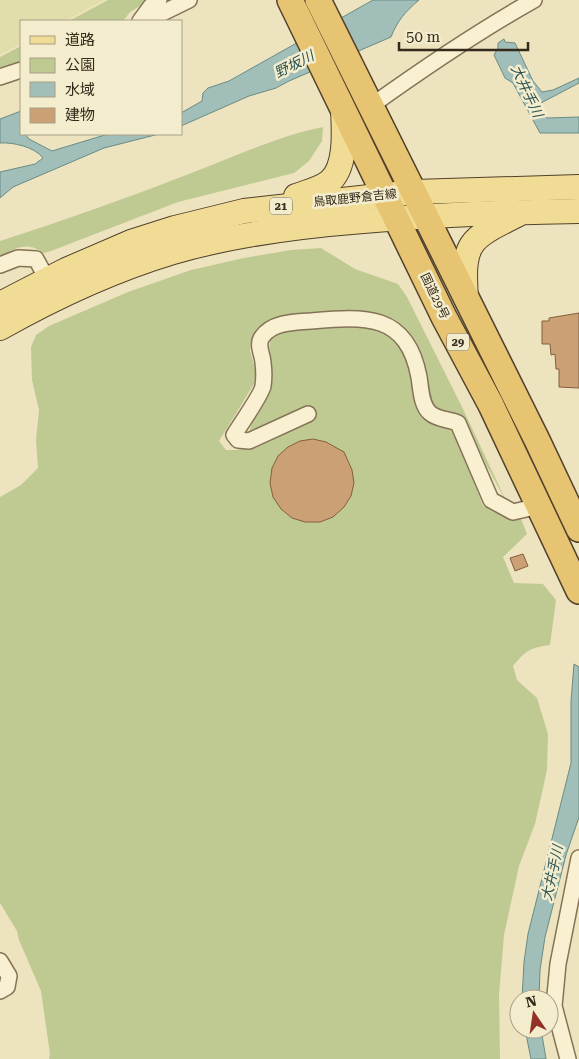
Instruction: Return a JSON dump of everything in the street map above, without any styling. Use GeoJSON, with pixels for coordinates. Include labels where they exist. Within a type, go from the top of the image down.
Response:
{"type":"FeatureCollection","features":[{"type":"Feature","properties":{"kind":"highway","name":"国道29号"},"geometry":{"type":"LineString","coordinates":[[290,0],[444,317],[491,405],[577,587]]}},
{"type":"Feature","properties":{"kind":"highway","name":"29"},"geometry":{"type":"LineString","coordinates":[[318,0],[579,529]]}},
{"type":"Feature","properties":{"kind":"main road"},"geometry":{"type":"LineString","coordinates":[[267,207],[320,188],[331,181],[337,171],[342,154],[344,136],[341,106]]}},
{"type":"Feature","properties":{"kind":"main road","name":"鳥取鹿野倉吉線"},"geometry":{"type":"LineString","coordinates":[[0,304],[47,279],[108,251],[153,234],[222,216],[267,207],[414,192],[579,187]]}},
{"type":"Feature","properties":{"kind":"main road","name":"鳥取鹿野倉吉線"},"geometry":{"type":"LineString","coordinates":[[0,328],[102,277],[173,252],[225,240],[280,229],[396,218],[579,210]]}},
{"type":"Feature","properties":{"kind":"main road"},"geometry":{"type":"LineString","coordinates":[[466,298],[464,276],[466,259],[474,240],[484,232],[523,212]]}},
{"type":"Feature","properties":{"kind":"street"},"geometry":{"type":"LineString","coordinates":[[141,20],[151,6],[159,0]]}},
{"type":"Feature","properties":{"kind":"street"},"geometry":{"type":"LineString","coordinates":[[148,20],[188,0]]}},
{"type":"Feature","properties":{"kind":"street"},"geometry":{"type":"LineString","coordinates":[[367,98],[534,0]]}},
{"type":"Feature","properties":{"kind":"street"},"geometry":{"type":"LineString","coordinates":[[0,77],[20,70]]}},
{"type":"Feature","properties":{"kind":"street"},"geometry":{"type":"LineString","coordinates":[[0,265],[18,258],[36,258],[47,279]]}},
{"type":"Feature","properties":{"kind":"street"},"geometry":{"type":"LineString","coordinates":[[308,414],[249,441],[238,440],[234,435],[263,388],[261,338],[273,328],[286,323],[348,317],[368,319],[395,330],[414,353],[424,404],[429,413],[438,419],[458,423],[491,500],[513,512],[539,506]]}},
{"type":"Feature","properties":{"kind":"street"},"geometry":{"type":"LineString","coordinates":[[568,1059],[554,1006],[558,964],[579,858]]}},
{"type":"Feature","properties":{"kind":"street"},"geometry":{"type":"LineString","coordinates":[[0,961],[9,976],[7,987],[0,991]]}},
{"type":"Feature","properties":{"kind":"shaded area"},"geometry":{"type":"Polygon","coordinates":[[[0,0],[104,0],[67,20],[20,20],[20,45],[0,55],[0,0]]]}},
{"type":"Feature","properties":{"kind":"green space"},"geometry":{"type":"Polygon","coordinates":[[[108,0],[150,0],[130,12],[124,20],[71,20],[108,0]]]}},
{"type":"Feature","properties":{"kind":"green space"},"geometry":{"type":"Polygon","coordinates":[[[20,47],[20,65],[0,73],[0,57],[20,47]]]}},
{"type":"Feature","properties":{"kind":"green space"},"geometry":{"type":"Polygon","coordinates":[[[323,127],[322,141],[309,161],[294,173],[178,202],[51,251],[44,253],[38,249],[26,246],[16,248],[0,258],[0,241],[73,217],[273,141],[323,127]]]}},
{"type":"Feature","properties":{"kind":"green space"},"geometry":{"type":"Polygon","coordinates":[[[321,248],[355,269],[398,284],[407,297],[463,409],[507,503],[458,413],[435,410],[430,405],[426,370],[412,340],[394,322],[375,314],[354,311],[279,317],[260,327],[251,340],[250,351],[256,372],[254,384],[219,441],[226,450],[237,450],[256,445],[248,436],[252,423],[272,383],[269,349],[272,335],[284,330],[353,325],[382,331],[405,351],[430,421],[452,430],[456,436],[483,506],[521,519],[527,534],[503,557],[514,583],[543,584],[556,600],[550,645],[529,651],[521,656],[513,666],[517,680],[537,698],[548,734],[547,770],[535,824],[519,866],[504,935],[499,995],[500,1059],[49,1059],[50,1054],[41,991],[17,931],[0,903],[0,497],[21,485],[38,468],[36,440],[39,410],[32,380],[31,347],[36,335],[49,326],[128,292],[191,270],[291,250],[321,248]]]}},
{"type":"Feature","properties":{"kind":"green space"},"geometry":{"type":"Polygon","coordinates":[[[519,434],[539,467],[570,536],[572,545],[566,542],[531,467],[519,434]]]}},
{"type":"Feature","properties":{"kind":"water","name":"野坂川"},"geometry":{"type":"Polygon","coordinates":[[[373,0],[419,0],[402,17],[391,37],[276,88],[249,96],[182,126],[182,112],[202,101],[203,93],[208,88],[229,81],[373,0]]]}},
{"type":"Feature","properties":{"kind":"water","name":"大井手川"},"geometry":{"type":"Polygon","coordinates":[[[504,39],[505,42],[515,43],[533,81],[542,92],[553,90],[579,78],[579,83],[539,104],[547,118],[579,117],[579,133],[540,133],[513,83],[505,78],[494,55],[498,48],[498,43],[504,39]]]}},
{"type":"Feature","properties":{"kind":"water"},"geometry":{"type":"Polygon","coordinates":[[[20,111],[20,135],[26,135],[29,139],[52,151],[105,135],[155,135],[104,148],[13,187],[0,198],[0,172],[35,164],[43,158],[35,151],[23,146],[0,143],[0,119],[20,111]]]}},
{"type":"Feature","properties":{"kind":"water","name":"大井手川"},"geometry":{"type":"Polygon","coordinates":[[[574,664],[579,667],[579,817],[566,855],[545,937],[539,989],[523,989],[528,934],[571,763],[571,701],[574,664]]]}},
{"type":"Feature","properties":{"kind":"water"},"geometry":{"type":"Polygon","coordinates":[[[527,1039],[543,1039],[546,1059],[531,1059],[527,1039]]]}},
{"type":"Feature","properties":{"kind":"building"},"geometry":{"type":"Polygon","coordinates":[[[579,313],[579,388],[559,387],[559,369],[556,369],[555,354],[551,355],[550,344],[542,344],[542,321],[579,313]]]}},
{"type":"Feature","properties":{"kind":"building"},"geometry":{"type":"Polygon","coordinates":[[[313,439],[326,442],[344,452],[352,470],[354,483],[351,496],[344,507],[333,517],[320,522],[305,522],[292,518],[281,509],[273,497],[270,483],[272,468],[278,456],[288,447],[300,441],[313,439]]]}},
{"type":"Feature","properties":{"kind":"building"},"geometry":{"type":"Polygon","coordinates":[[[523,554],[528,566],[515,571],[510,558],[523,554]]]}}]}
